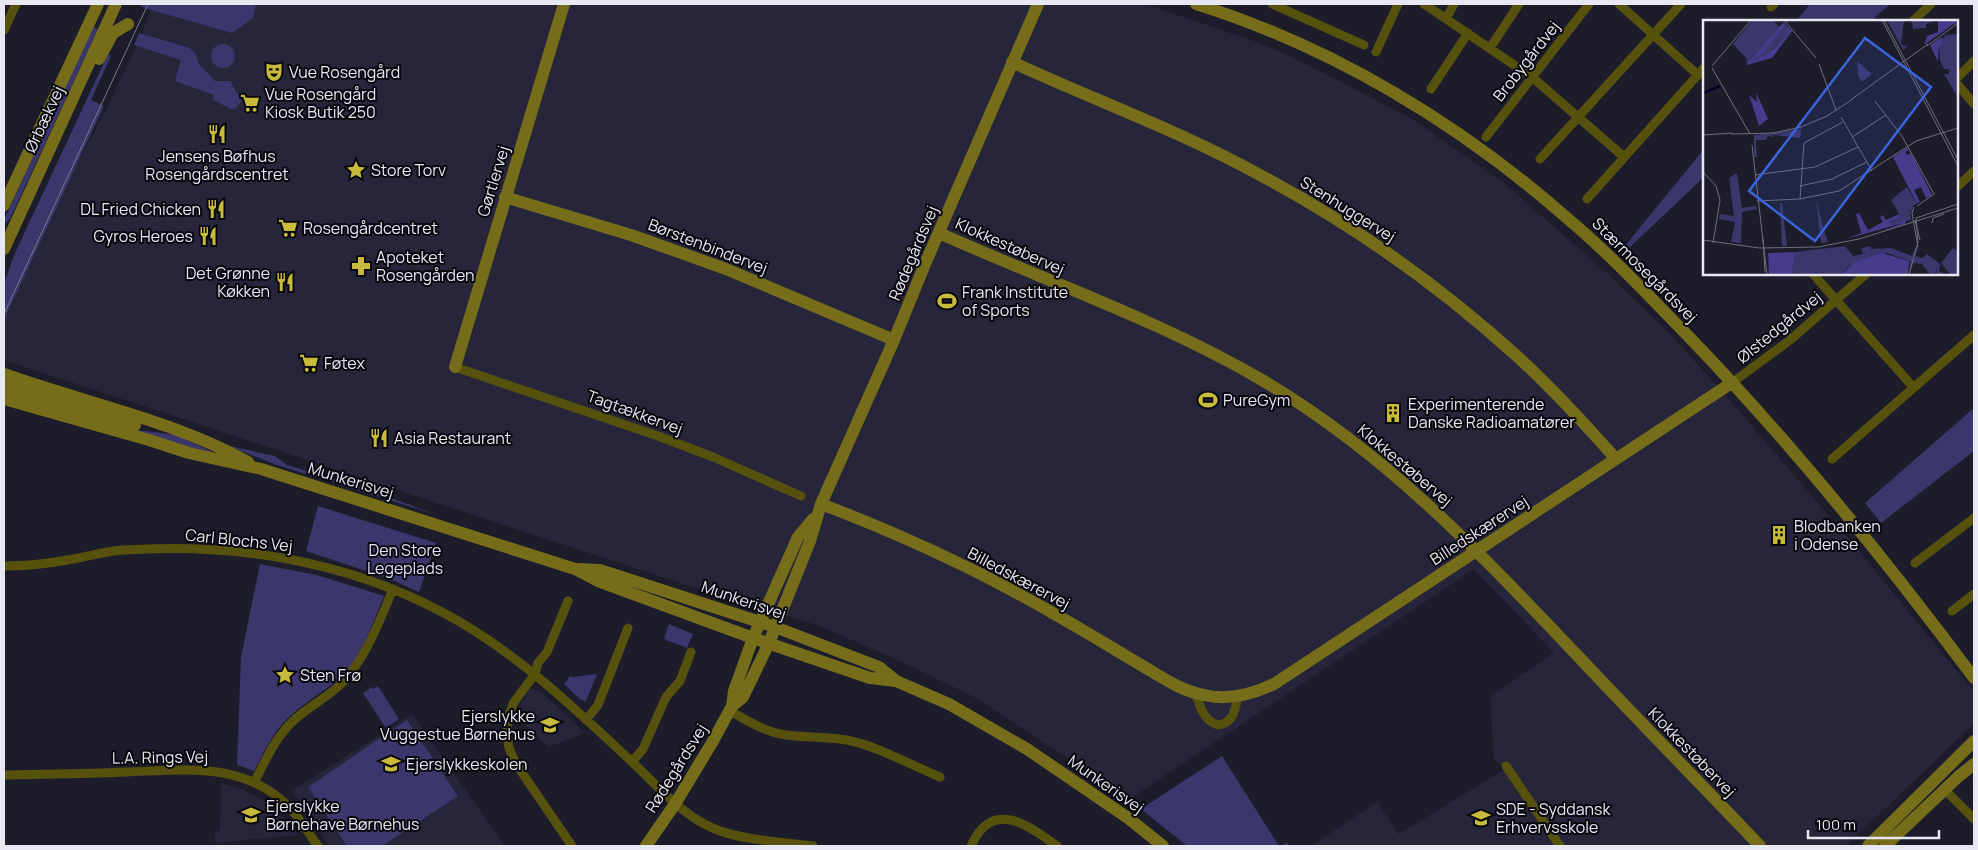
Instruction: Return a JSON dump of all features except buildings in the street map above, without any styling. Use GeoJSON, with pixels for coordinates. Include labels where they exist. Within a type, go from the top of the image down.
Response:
{"type":"FeatureCollection","features":[{"type":"Feature","properties":{"kind":"street"},"geometry":{"type":"LineString","coordinates":[[4,30],[16,4]]}},
{"type":"Feature","properties":{"kind":"street","name":"Ørbækvej"},"geometry":{"type":"LineString","coordinates":[[4,205],[98,4]]}},
{"type":"Feature","properties":{"kind":"street"},"geometry":{"type":"LineString","coordinates":[[108,4],[106,10],[110,18]]}},
{"type":"Feature","properties":{"kind":"street","name":"Ørbækvej"},"geometry":{"type":"LineString","coordinates":[[5,241],[116,4]]}},
{"type":"Feature","properties":{"kind":"street","name":"Gørtlervej"},"geometry":{"type":"LineString","coordinates":[[455,367],[564,4]]}},
{"type":"Feature","properties":{"kind":"street","name":"Rødegårdsvej"},"geometry":{"type":"LineString","coordinates":[[646,846],[675,804],[733,706],[734,691],[810,542],[819,510],[1038,4]]}},
{"type":"Feature","properties":{"kind":"street","name":"Stærmosegårdsvej"},"geometry":{"type":"LineString","coordinates":[[1196,4],[1216,7],[1366,77],[1421,109],[1478,147],[1569,219],[1636,282],[1733,382],[1815,474],[1900,579],[1974,678]]}},
{"type":"Feature","properties":{"kind":"street"},"geometry":{"type":"LineString","coordinates":[[1272,4],[1364,45]]}},
{"type":"Feature","properties":{"kind":"street"},"geometry":{"type":"LineString","coordinates":[[1376,52],[1398,4]]}},
{"type":"Feature","properties":{"kind":"street"},"geometry":{"type":"LineString","coordinates":[[1424,4],[1532,77],[1624,157]]}},
{"type":"Feature","properties":{"kind":"street"},"geometry":{"type":"LineString","coordinates":[[1446,19],[1454,4]]}},
{"type":"Feature","properties":{"kind":"street"},"geometry":{"type":"LineString","coordinates":[[1490,48],[1519,4]]}},
{"type":"Feature","properties":{"kind":"street","name":"Brobygårdvej"},"geometry":{"type":"LineString","coordinates":[[1486,137],[1589,4]]}},
{"type":"Feature","properties":{"kind":"street"},"geometry":{"type":"LineString","coordinates":[[1587,199],[1701,72],[1619,4]]}},
{"type":"Feature","properties":{"kind":"street"},"geometry":{"type":"LineString","coordinates":[[1540,158],[1681,4]]}},
{"type":"Feature","properties":{"kind":"street"},"geometry":{"type":"LineString","coordinates":[[1915,20],[1931,4]]}},
{"type":"Feature","properties":{"kind":"street"},"geometry":{"type":"LineString","coordinates":[[78,86],[93,69],[113,33],[128,24]]}},
{"type":"Feature","properties":{"kind":"street"},"geometry":{"type":"LineString","coordinates":[[1431,88],[1468,33]]}},
{"type":"Feature","properties":{"kind":"street"},"geometry":{"type":"LineString","coordinates":[[1958,77],[1974,61]]}},
{"type":"Feature","properties":{"kind":"street","name":"Stenhuggervej"},"geometry":{"type":"LineString","coordinates":[[1012,62],[1203,146],[1263,176],[1364,236],[1453,302],[1520,359],[1569,407],[1616,459]]}},
{"type":"Feature","properties":{"kind":"street"},"geometry":{"type":"LineString","coordinates":[[1958,85],[1974,104]]}},
{"type":"Feature","properties":{"kind":"street"},"geometry":{"type":"LineString","coordinates":[[1958,186],[1974,170]]}},
{"type":"Feature","properties":{"kind":"street","name":"Børstenbindervej"},"geometry":{"type":"LineString","coordinates":[[505,196],[631,235],[726,269],[894,340]]}},
{"type":"Feature","properties":{"kind":"street","name":"Klokkestøbervej"},"geometry":{"type":"LineString","coordinates":[[939,233],[1167,331],[1261,380],[1325,421],[1374,458],[1438,512],[1477,550],[1760,846]]}},
{"type":"Feature","properties":{"kind":"street"},"geometry":{"type":"LineString","coordinates":[[1814,275],[1914,388]]}},
{"type":"Feature","properties":{"kind":"street","name":"Ølstedgårdvej"},"geometry":{"type":"LineString","coordinates":[[1733,382],[1790,340],[1865,275]]}},
{"type":"Feature","properties":{"kind":"street"},"geometry":{"type":"LineString","coordinates":[[1832,459],[1974,335]]}},
{"type":"Feature","properties":{"kind":"street","name":"Tagtækkervej"},"geometry":{"type":"LineString","coordinates":[[455,367],[658,436],[713,457],[801,496]]}},
{"type":"Feature","properties":{"kind":"street","name":"Munkerisvej"},"geometry":{"type":"LineString","coordinates":[[4,374],[168,427],[219,446],[261,469]]}},
{"type":"Feature","properties":{"kind":"street","name":"Billedskærervej"},"geometry":{"type":"LineString","coordinates":[[819,510],[927,549],[1004,586],[1174,685],[1196,693],[1216,697],[1238,696],[1274,684],[1733,382]]}},
{"type":"Feature","properties":{"kind":"street"},"geometry":{"type":"LineString","coordinates":[[4,387],[138,426],[168,427]]}},
{"type":"Feature","properties":{"kind":"street","name":"Munkerisvej"},"geometry":{"type":"LineString","coordinates":[[4,399],[140,437],[189,453],[261,469],[575,569],[598,581],[650,600],[879,667],[896,681],[949,704],[1027,749],[1128,818],[1163,846]]}},
{"type":"Feature","properties":{"kind":"street","name":"Rødegårdsvej"},"geometry":{"type":"LineString","coordinates":[[765,633],[798,537],[819,510]]}},
{"type":"Feature","properties":{"kind":"street"},"geometry":{"type":"LineString","coordinates":[[1915,563],[1974,518]]}},
{"type":"Feature","properties":{"kind":"street","name":"Carl Blochs Vej"},"geometry":{"type":"LineString","coordinates":[[4,566],[58,562],[124,550],[210,549],[292,558],[343,572],[393,590],[458,621],[486,638],[535,674],[632,762],[675,804],[702,823],[716,830],[737,835],[812,846]]}},
{"type":"Feature","properties":{"kind":"street","name":"Munkerisvej"},"geometry":{"type":"LineString","coordinates":[[575,569],[600,570],[765,633],[870,678],[896,681]]}},
{"type":"Feature","properties":{"kind":"street"},"geometry":{"type":"LineString","coordinates":[[254,783],[273,747],[287,727],[338,687],[352,671],[365,651],[393,590]]}},
{"type":"Feature","properties":{"kind":"street"},"geometry":{"type":"LineString","coordinates":[[1952,611],[1974,594]]}},
{"type":"Feature","properties":{"kind":"street"},"geometry":{"type":"LineString","coordinates":[[568,601],[547,652],[538,664],[535,674],[514,702],[508,718],[507,735],[509,748],[516,764],[572,846]]}},
{"type":"Feature","properties":{"kind":"street"},"geometry":{"type":"LineString","coordinates":[[586,720],[598,705],[628,628]]}},
{"type":"Feature","properties":{"kind":"street"},"geometry":{"type":"LineString","coordinates":[[632,762],[643,749],[666,697],[680,681],[691,652]]}},
{"type":"Feature","properties":{"kind":"street"},"geometry":{"type":"LineString","coordinates":[[1196,693],[1203,714],[1208,720],[1218,725],[1230,720],[1234,715],[1238,696]]}},
{"type":"Feature","properties":{"kind":"street"},"geometry":{"type":"LineString","coordinates":[[733,706],[754,725],[773,732],[852,741],[940,777]]}},
{"type":"Feature","properties":{"kind":"street"},"geometry":{"type":"LineString","coordinates":[[1868,846],[1974,741]]}},
{"type":"Feature","properties":{"kind":"street"},"geometry":{"type":"LineString","coordinates":[[1959,776],[1974,754]]}},
{"type":"Feature","properties":{"kind":"street"},"geometry":{"type":"LineString","coordinates":[[1885,846],[1974,764]]}},
{"type":"Feature","properties":{"kind":"street"},"geometry":{"type":"LineString","coordinates":[[1506,766],[1560,846]]}},
{"type":"Feature","properties":{"kind":"street","name":"L.A. Rings Vej"},"geometry":{"type":"LineString","coordinates":[[4,775],[211,770],[225,772],[254,783],[278,797],[297,816],[318,846]]}},
{"type":"Feature","properties":{"kind":"street"},"geometry":{"type":"LineString","coordinates":[[1945,790],[1974,819]]}},
{"type":"Feature","properties":{"kind":"street"},"geometry":{"type":"LineString","coordinates":[[971,846],[981,829],[999,818],[1021,821],[1057,846]]}},
{"type":"Feature","properties":{"kind":"shaded area"},"geometry":{"type":"Polygon","coordinates":[[[152,4],[1144,4],[1260,43],[1296,59],[1409,117],[1502,181],[1607,273],[1670,334],[1729,399],[1861,553],[1974,692],[1974,724],[1846,846],[1311,846],[1377,802],[1399,834],[1505,769],[1494,759],[1490,697],[1554,653],[1474,569],[1130,799],[978,699],[913,667],[820,626],[686,585],[4,360],[4,320],[75,168],[107,108],[142,34],[152,4]]]}},
{"type":"Feature","properties":{"kind":"shaded area","name":"Ejerslykke Vuggestue Børnehus"},"geometry":{"type":"Polygon","coordinates":[[[530,689],[539,690],[585,733],[548,747],[516,717],[520,704],[530,689]]]}},
{"type":"Feature","properties":{"kind":"shaded area","name":"Ejerslykkeskolen"},"geometry":{"type":"Polygon","coordinates":[[[412,714],[505,846],[329,846],[292,791],[412,714]]]}},
{"type":"Feature","properties":{"kind":"shaded area","name":"Ejerslykke Børnehave Børnehus"},"geometry":{"type":"Polygon","coordinates":[[[221,783],[242,789],[263,800],[287,821],[297,835],[215,843],[215,831],[220,831],[221,783]]]}},
{"type":"Feature","properties":{"kind":"green space"},"geometry":{"type":"Polygon","coordinates":[[[141,4],[256,4],[253,18],[232,33],[151,10],[140,6],[141,4]]]}},
{"type":"Feature","properties":{"kind":"green space"},"geometry":{"type":"Polygon","coordinates":[[[1810,4],[1890,4],[1872,20],[1797,20],[1810,4]]]}},
{"type":"Feature","properties":{"kind":"green space"},"geometry":{"type":"Polygon","coordinates":[[[93,27],[98,29],[10,219],[4,224],[4,220],[93,27]]]}},
{"type":"Feature","properties":{"kind":"green space"},"geometry":{"type":"Polygon","coordinates":[[[139,33],[190,48],[195,53],[199,64],[215,81],[231,81],[240,96],[241,102],[235,109],[231,109],[213,100],[214,95],[175,81],[181,60],[134,45],[139,33]]]}},
{"type":"Feature","properties":{"kind":"green space"},"geometry":{"type":"Polygon","coordinates":[[[223,44],[232,47],[235,56],[232,65],[223,68],[214,65],[211,56],[214,47],[223,44]]]}},
{"type":"Feature","properties":{"kind":"green space"},"geometry":{"type":"Polygon","coordinates":[[[108,54],[111,56],[91,100],[104,106],[4,320],[4,283],[15,253],[108,54]]]}},
{"type":"Feature","properties":{"kind":"green space"},"geometry":{"type":"Polygon","coordinates":[[[1703,150],[1703,178],[1628,249],[1624,247],[1703,150]]]}},
{"type":"Feature","properties":{"kind":"green space"},"geometry":{"type":"Polygon","coordinates":[[[1974,408],[1974,451],[1881,523],[1865,503],[1974,408]]]}},
{"type":"Feature","properties":{"kind":"green space"},"geometry":{"type":"Polygon","coordinates":[[[129,429],[176,435],[230,460],[129,429]]]}},
{"type":"Feature","properties":{"kind":"green space"},"geometry":{"type":"Polygon","coordinates":[[[229,446],[275,456],[287,465],[370,490],[437,515],[277,465],[229,446]]]}},
{"type":"Feature","properties":{"kind":"green space","name":"Den Store Legeplads"},"geometry":{"type":"Polygon","coordinates":[[[318,506],[436,543],[419,592],[390,579],[306,551],[318,506]]]}},
{"type":"Feature","properties":{"kind":"green space"},"geometry":{"type":"Polygon","coordinates":[[[260,564],[317,575],[384,596],[373,624],[355,660],[342,675],[294,712],[282,725],[254,771],[237,765],[241,657],[260,564]]]}},
{"type":"Feature","properties":{"kind":"green space"},"geometry":{"type":"Polygon","coordinates":[[[669,624],[693,634],[687,648],[664,639],[669,624]]]}},
{"type":"Feature","properties":{"kind":"green space"},"geometry":{"type":"Polygon","coordinates":[[[597,674],[586,701],[581,700],[564,684],[570,676],[597,674]]]}},
{"type":"Feature","properties":{"kind":"green space"},"geometry":{"type":"Polygon","coordinates":[[[378,686],[399,719],[386,728],[363,693],[372,687],[373,689],[378,686]]]}},
{"type":"Feature","properties":{"kind":"green space","name":"Ejerslykkeskolen"},"geometry":{"type":"Polygon","coordinates":[[[407,720],[458,796],[382,846],[347,846],[308,787],[407,720]]]}},
{"type":"Feature","properties":{"kind":"green space"},"geometry":{"type":"Polygon","coordinates":[[[1222,756],[1279,846],[1187,846],[1141,809],[1222,756]]]}},
{"type":"Feature","properties":{"kind":"tram line"},"geometry":{"type":"LineString","coordinates":[[4,314],[148,4]]}},
{"type":"Feature","properties":{"kind":"place","name":"Vue Rosengård"},"geometry":{"type":"Point","coordinates":[274,72]}},
{"type":"Feature","properties":{"kind":"place","name":"Vue Rosengård Kiosk Butik 250"},"geometry":{"type":"Point","coordinates":[250,103]}},
{"type":"Feature","properties":{"kind":"place","name":"Jensens Bøfhus Rosengårdscentret"},"geometry":{"type":"Point","coordinates":[217,134]}},
{"type":"Feature","properties":{"kind":"place","name":"Store Torv"},"geometry":{"type":"Point","coordinates":[356,170]}},
{"type":"Feature","properties":{"kind":"place","name":"DL Fried Chicken"},"geometry":{"type":"Point","coordinates":[216,209]}},
{"type":"Feature","properties":{"kind":"place","name":"Rosengårdcentret"},"geometry":{"type":"Point","coordinates":[288,228]}},
{"type":"Feature","properties":{"kind":"place","name":"Gyros Heroes"},"geometry":{"type":"Point","coordinates":[208,236]}},
{"type":"Feature","properties":{"kind":"place","name":"Apoteket Rosengården"},"geometry":{"type":"Point","coordinates":[361,266]}},
{"type":"Feature","properties":{"kind":"place","name":"Det Grønne Køkken"},"geometry":{"type":"Point","coordinates":[285,282]}},
{"type":"Feature","properties":{"kind":"place","name":"Frank Institute of Sports"},"geometry":{"type":"Point","coordinates":[947,301]}},
{"type":"Feature","properties":{"kind":"place","name":"Føtex"},"geometry":{"type":"Point","coordinates":[309,363]}},
{"type":"Feature","properties":{"kind":"place","name":"PureGym"},"geometry":{"type":"Point","coordinates":[1208,400]}},
{"type":"Feature","properties":{"kind":"place","name":"Experimenterende Danske Radioamatører"},"geometry":{"type":"Point","coordinates":[1393,413]}},
{"type":"Feature","properties":{"kind":"place","name":"Asia Restaurant"},"geometry":{"type":"Point","coordinates":[379,438]}},
{"type":"Feature","properties":{"kind":"place","name":"Blodbanken i Odense"},"geometry":{"type":"Point","coordinates":[1779,535]}},
{"type":"Feature","properties":{"kind":"place","name":"Sten Frø"},"geometry":{"type":"Point","coordinates":[285,675]}},
{"type":"Feature","properties":{"kind":"place","name":"Ejerslykke Vuggestue Børnehus"},"geometry":{"type":"Point","coordinates":[550,725]}},
{"type":"Feature","properties":{"kind":"place","name":"Ejerslykkeskolen"},"geometry":{"type":"Point","coordinates":[391,764]}},
{"type":"Feature","properties":{"kind":"place","name":"Ejerslykke Børnehave Børnehus"},"geometry":{"type":"Point","coordinates":[251,815]}},
{"type":"Feature","properties":{"kind":"place","name":"SDE - Syddansk Erhvervsskole"},"geometry":{"type":"Point","coordinates":[1481,818]}}]}
